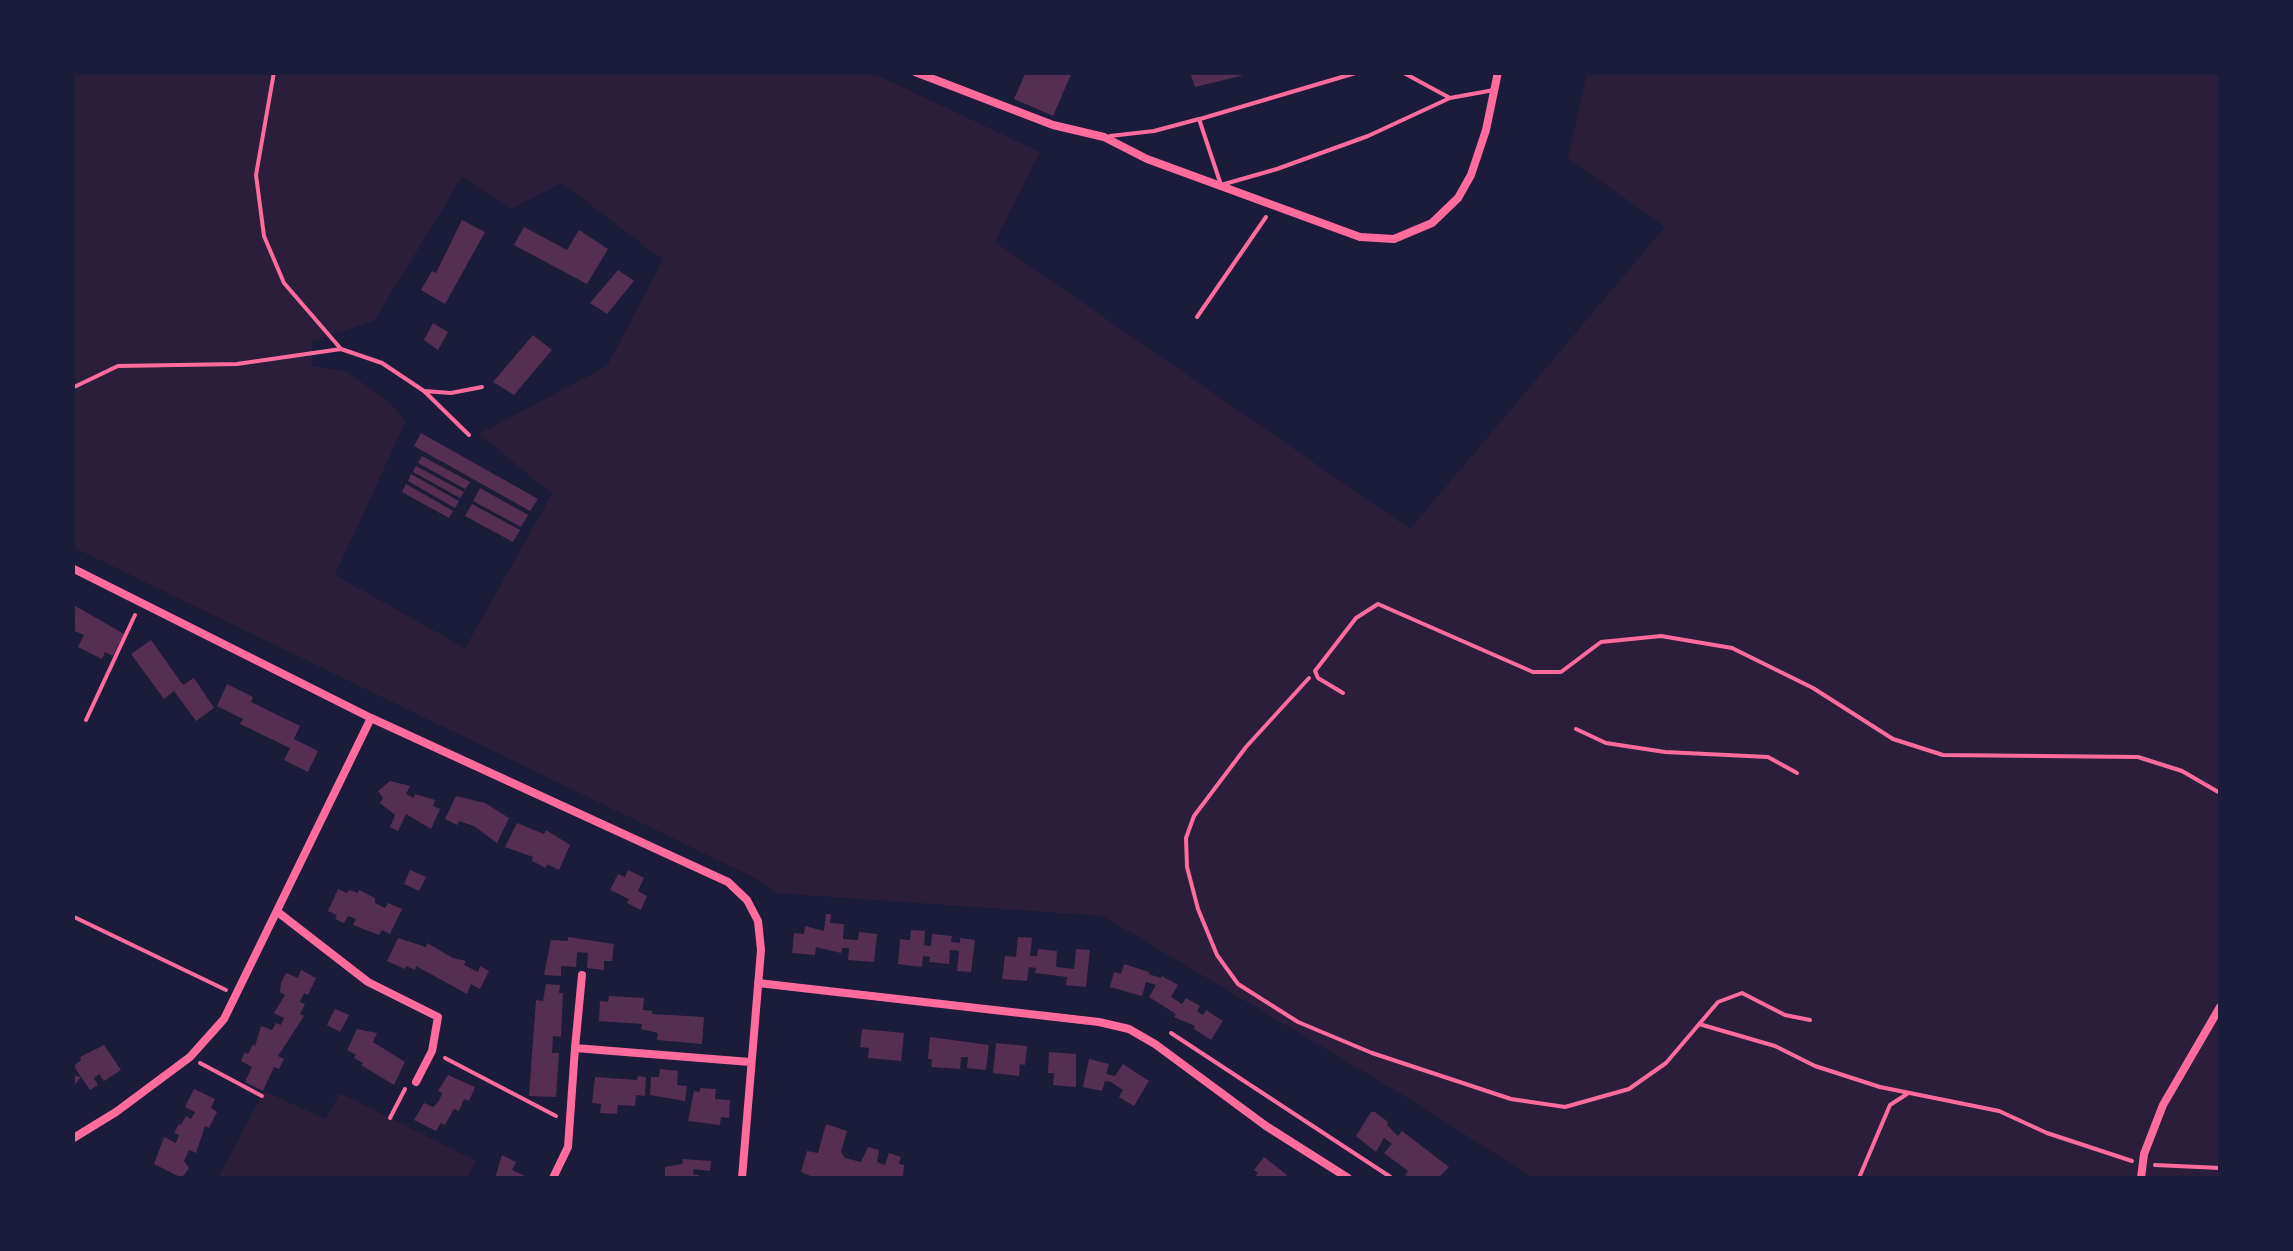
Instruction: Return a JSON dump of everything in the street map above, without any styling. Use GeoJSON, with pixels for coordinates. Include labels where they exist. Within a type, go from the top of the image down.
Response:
{"type":"FeatureCollection","features":[{"type":"Feature","properties":{"kind":"street"},"geometry":{"type":"LineString","coordinates":[[915,72],[1053,125],[1104,136],[1147,159],[1360,238],[1394,239],[1432,224],[1458,198],[1471,175],[1486,130],[1498,72]]}},
{"type":"Feature","properties":{"kind":"street"},"geometry":{"type":"LineString","coordinates":[[72,568],[371,718],[728,882],[747,900],[758,920],[761,950],[742,1178]]}},
{"type":"Feature","properties":{"kind":"street"},"geometry":{"type":"LineString","coordinates":[[72,1139],[190,1057],[224,1018],[371,718]]}},
{"type":"Feature","properties":{"kind":"street"},"geometry":{"type":"LineString","coordinates":[[278,912],[368,982],[438,1017],[432,1052],[416,1082]]}},
{"type":"Feature","properties":{"kind":"street"},"geometry":{"type":"LineString","coordinates":[[552,1178],[568,1147],[582,975]]}},
{"type":"Feature","properties":{"kind":"street"},"geometry":{"type":"LineString","coordinates":[[758,983],[1128,1028],[1266,1126],[1348,1178]]}},
{"type":"Feature","properties":{"kind":"street"},"geometry":{"type":"LineString","coordinates":[[2141,1178],[2163,1104],[2220,1007]]}},
{"type":"Feature","properties":{"kind":"street"},"geometry":{"type":"LineString","coordinates":[[575,1048],[750,1062]]}},
{"type":"Feature","properties":{"kind":"lane"},"geometry":{"type":"LineString","coordinates":[[274,72],[256,175],[264,236],[284,282],[341,349]]}},
{"type":"Feature","properties":{"kind":"lane"},"geometry":{"type":"LineString","coordinates":[[1104,136],[1154,131],[1199,120],[1359,72]]}},
{"type":"Feature","properties":{"kind":"lane"},"geometry":{"type":"LineString","coordinates":[[1402,72],[1450,98]]}},
{"type":"Feature","properties":{"kind":"lane"},"geometry":{"type":"LineString","coordinates":[[1199,120],[1220,185],[1368,136],[1450,98],[1494,90]]}},
{"type":"Feature","properties":{"kind":"lane"},"geometry":{"type":"LineString","coordinates":[[72,388],[118,366],[237,364],[341,349],[382,363],[424,391],[469,435]]}},
{"type":"Feature","properties":{"kind":"lane"},"geometry":{"type":"LineString","coordinates":[[424,391],[451,394],[482,388]]}},
{"type":"Feature","properties":{"kind":"lane"},"geometry":{"type":"LineString","coordinates":[[1343,693],[1318,678],[1316,671],[1356,618],[1378,604],[1533,672],[1560,672],[1601,642],[1660,636],[1732,648],[1813,688],[1893,739],[1943,756],[2138,757],[2182,770],[2220,793]]}},
{"type":"Feature","properties":{"kind":"path"},"geometry":{"type":"LineString","coordinates":[[1197,317],[1242,257],[1272,204]]}},
{"type":"Feature","properties":{"kind":"path"},"geometry":{"type":"LineString","coordinates":[[86,720],[141,602]]}},
{"type":"Feature","properties":{"kind":"path"},"geometry":{"type":"LineString","coordinates":[[1316,671],[1246,747],[1194,816],[1186,838],[1187,867],[1198,909],[1217,956],[1238,984],[1298,1022],[1372,1052],[1511,1099],[1565,1107],[1629,1089],[1666,1062],[1718,1002],[1742,993],[1774,1011],[1810,1020]]}},
{"type":"Feature","properties":{"kind":"path"},"geometry":{"type":"LineString","coordinates":[[1576,729],[1606,744],[1665,752],[1768,757],[1797,773]]}},
{"type":"Feature","properties":{"kind":"path"},"geometry":{"type":"LineString","coordinates":[[72,916],[236,995]]}},
{"type":"Feature","properties":{"kind":"path"},"geometry":{"type":"LineString","coordinates":[[1698,1024],[1776,1046],[1815,1066],[1908,1093],[1998,1112],[2048,1134],[2143,1164],[2220,1168]]}},
{"type":"Feature","properties":{"kind":"path"},"geometry":{"type":"LineString","coordinates":[[1171,1033],[1392,1178]]}},
{"type":"Feature","properties":{"kind":"path"},"geometry":{"type":"LineString","coordinates":[[432,1052],[554,1116],[571,1117]]}},
{"type":"Feature","properties":{"kind":"path"},"geometry":{"type":"LineString","coordinates":[[190,1057],[262,1096]]}},
{"type":"Feature","properties":{"kind":"path"},"geometry":{"type":"LineString","coordinates":[[390,1118],[408,1084],[416,1082]]}},
{"type":"Feature","properties":{"kind":"path"},"geometry":{"type":"LineString","coordinates":[[1859,1178],[1890,1105],[1908,1093]]}},
{"type":"Feature","properties":{"kind":"shaded area"},"geometry":{"type":"Polygon","coordinates":[[[72,73],[872,73],[1040,152],[995,242],[1410,529],[1665,227],[1568,158],[1587,73],[2220,73],[2220,1178],[1533,1178],[1411,1100],[1103,916],[775,893],[761,881],[73,547],[72,73]],[[462,177],[374,321],[312,341],[312,366],[347,372],[385,399],[406,421],[335,575],[465,648],[552,494],[479,434],[607,366],[663,260],[562,183],[511,209],[462,177]]]}},
{"type":"Feature","properties":{"kind":"shaded area"},"geometry":{"type":"Polygon","coordinates":[[[264,1091],[325,1119],[340,1093],[476,1161],[467,1178],[218,1178],[264,1091]]]}},
{"type":"Feature","properties":{"kind":"building"},"geometry":{"type":"Polygon","coordinates":[[[1026,72],[1072,72],[1053,116],[1014,99],[1026,72]]]}},
{"type":"Feature","properties":{"kind":"building"},"geometry":{"type":"Polygon","coordinates":[[[1190,72],[1247,72],[1248,74],[1195,87],[1190,72]]]}},
{"type":"Feature","properties":{"kind":"building"},"geometry":{"type":"Polygon","coordinates":[[[462,220],[485,232],[445,304],[421,290],[432,271],[436,273],[462,220]]]}},
{"type":"Feature","properties":{"kind":"building"},"geometry":{"type":"Polygon","coordinates":[[[524,227],[567,250],[579,230],[608,249],[587,284],[514,245],[524,227]]]}},
{"type":"Feature","properties":{"kind":"building"},"geometry":{"type":"Polygon","coordinates":[[[618,270],[634,281],[607,314],[590,303],[618,270]]]}},
{"type":"Feature","properties":{"kind":"building"},"geometry":{"type":"Polygon","coordinates":[[[433,323],[448,332],[438,350],[424,340],[433,323]]]}},
{"type":"Feature","properties":{"kind":"building"},"geometry":{"type":"Polygon","coordinates":[[[533,335],[552,350],[514,395],[493,382],[533,335]]]}},
{"type":"Feature","properties":{"kind":"building"},"geometry":{"type":"Polygon","coordinates":[[[421,433],[538,499],[530,511],[414,446],[421,433]]]}},
{"type":"Feature","properties":{"kind":"building"},"geometry":{"type":"Polygon","coordinates":[[[422,456],[470,482],[465,489],[418,463],[422,456]]]}},
{"type":"Feature","properties":{"kind":"building"},"geometry":{"type":"Polygon","coordinates":[[[416,466],[464,492],[460,498],[413,472],[416,466]]]}},
{"type":"Feature","properties":{"kind":"building"},"geometry":{"type":"Polygon","coordinates":[[[411,474],[459,501],[455,508],[408,481],[411,474]]]}},
{"type":"Feature","properties":{"kind":"building"},"geometry":{"type":"Polygon","coordinates":[[[406,484],[453,511],[449,518],[402,492],[406,484]]]}},
{"type":"Feature","properties":{"kind":"building"},"geometry":{"type":"Polygon","coordinates":[[[480,488],[528,515],[521,527],[473,501],[480,488]]]}},
{"type":"Feature","properties":{"kind":"building"},"geometry":{"type":"Polygon","coordinates":[[[472,504],[520,530],[513,542],[465,516],[472,504]]]}},
{"type":"Feature","properties":{"kind":"building"},"geometry":{"type":"Polygon","coordinates":[[[72,604],[124,634],[113,656],[105,652],[102,659],[78,647],[84,635],[72,630],[72,604]]]}},
{"type":"Feature","properties":{"kind":"building"},"geometry":{"type":"Polygon","coordinates":[[[151,640],[183,685],[194,678],[214,708],[196,721],[174,691],[164,699],[131,654],[151,640]]]}},
{"type":"Feature","properties":{"kind":"building"},"geometry":{"type":"Polygon","coordinates":[[[227,684],[253,697],[251,702],[300,726],[294,739],[318,751],[308,772],[284,760],[290,748],[240,724],[243,719],[217,706],[227,684]]]}},
{"type":"Feature","properties":{"kind":"building"},"geometry":{"type":"Polygon","coordinates":[[[390,781],[410,786],[406,794],[414,798],[415,794],[435,800],[433,806],[440,809],[431,829],[406,814],[398,831],[390,827],[395,815],[380,803],[383,798],[378,791],[390,781]]]}},
{"type":"Feature","properties":{"kind":"building"},"geometry":{"type":"Polygon","coordinates":[[[456,796],[485,803],[509,818],[497,843],[474,826],[459,821],[457,825],[445,819],[456,796]]]}},
{"type":"Feature","properties":{"kind":"building"},"geometry":{"type":"Polygon","coordinates":[[[517,823],[544,834],[546,830],[570,845],[559,870],[547,864],[546,868],[532,861],[533,857],[505,847],[517,823]]]}},
{"type":"Feature","properties":{"kind":"building"},"geometry":{"type":"Polygon","coordinates":[[[410,870],[426,877],[419,891],[404,884],[410,870]]]}},
{"type":"Feature","properties":{"kind":"building"},"geometry":{"type":"Polygon","coordinates":[[[628,870],[644,878],[638,891],[647,896],[641,910],[610,890],[618,874],[625,877],[628,870]]]}},
{"type":"Feature","properties":{"kind":"building"},"geometry":{"type":"Polygon","coordinates":[[[338,889],[347,893],[359,890],[385,908],[388,903],[402,909],[390,934],[382,930],[379,935],[353,925],[356,919],[348,916],[344,923],[335,919],[337,915],[328,911],[338,889]]]}},
{"type":"Feature","properties":{"kind":"building"},"geometry":{"type":"Polygon","coordinates":[[[826,914],[831,914],[830,923],[844,924],[843,939],[858,940],[859,932],[877,934],[874,962],[848,960],[849,948],[842,948],[841,953],[816,947],[815,955],[792,953],[794,933],[804,934],[805,926],[824,931],[826,914]]]}},
{"type":"Feature","properties":{"kind":"building"},"geometry":{"type":"Polygon","coordinates":[[[911,930],[925,931],[924,945],[931,946],[932,934],[952,936],[951,942],[960,943],[960,938],[975,940],[971,972],[957,971],[959,951],[950,950],[949,964],[929,962],[930,957],[923,956],[922,967],[898,964],[900,939],[910,940],[911,930]]]}},
{"type":"Feature","properties":{"kind":"building"},"geometry":{"type":"Polygon","coordinates":[[[568,937],[614,944],[612,961],[604,961],[604,970],[587,968],[588,953],[577,952],[576,967],[561,966],[561,976],[544,975],[551,940],[568,941],[568,937]]]}},
{"type":"Feature","properties":{"kind":"building"},"geometry":{"type":"Polygon","coordinates":[[[1018,937],[1032,938],[1030,956],[1037,956],[1038,949],[1057,951],[1056,967],[1074,969],[1076,949],[1090,950],[1086,987],[1066,985],[1067,977],[1035,973],[1036,968],[1029,967],[1027,981],[1002,979],[1005,956],[1016,957],[1018,937]]]}},
{"type":"Feature","properties":{"kind":"building"},"geometry":{"type":"Polygon","coordinates":[[[398,938],[426,947],[427,943],[466,961],[464,965],[478,972],[480,966],[489,971],[480,989],[471,984],[467,994],[416,966],[415,970],[406,966],[405,969],[387,961],[398,938]]]}},
{"type":"Feature","properties":{"kind":"building"},"geometry":{"type":"Polygon","coordinates":[[[1124,964],[1178,985],[1171,997],[1182,1004],[1186,998],[1200,1006],[1197,1011],[1203,1015],[1206,1010],[1223,1021],[1211,1040],[1149,997],[1156,985],[1146,982],[1142,996],[1110,987],[1114,972],[1121,974],[1124,964]]]}},
{"type":"Feature","properties":{"kind":"building"},"geometry":{"type":"Polygon","coordinates":[[[301,970],[316,978],[300,1002],[305,1004],[300,1014],[304,1016],[278,1056],[284,1059],[279,1069],[274,1067],[263,1091],[245,1082],[252,1067],[241,1061],[245,1052],[248,1054],[255,1046],[261,1026],[272,1030],[276,1023],[281,1025],[284,1018],[274,1013],[285,995],[280,992],[281,983],[286,973],[298,978],[301,970]]]}},
{"type":"Feature","properties":{"kind":"building"},"geometry":{"type":"Polygon","coordinates":[[[546,984],[560,985],[559,993],[563,993],[561,1037],[553,1036],[552,1053],[559,1053],[556,1097],[529,1096],[536,1000],[543,1001],[546,984]]]}},
{"type":"Feature","properties":{"kind":"building"},"geometry":{"type":"Polygon","coordinates":[[[609,996],[644,998],[643,1010],[652,1014],[704,1017],[702,1044],[657,1040],[658,1033],[641,1029],[642,1024],[599,1021],[600,1001],[608,1002],[609,996]]]}},
{"type":"Feature","properties":{"kind":"building"},"geometry":{"type":"Polygon","coordinates":[[[335,1009],[349,1015],[340,1032],[327,1025],[335,1009]]]}},
{"type":"Feature","properties":{"kind":"building"},"geometry":{"type":"Polygon","coordinates":[[[357,1029],[377,1033],[373,1042],[405,1062],[394,1085],[361,1065],[354,1058],[356,1055],[347,1050],[357,1029]]]}},
{"type":"Feature","properties":{"kind":"building"},"geometry":{"type":"Polygon","coordinates":[[[862,1029],[904,1033],[901,1061],[868,1058],[869,1048],[860,1047],[862,1029]]]}},
{"type":"Feature","properties":{"kind":"building"},"geometry":{"type":"Polygon","coordinates":[[[930,1037],[989,1045],[986,1070],[967,1068],[968,1057],[961,1057],[960,1069],[931,1067],[930,1037]]]}},
{"type":"Feature","properties":{"kind":"building"},"geometry":{"type":"Polygon","coordinates":[[[996,1043],[1027,1046],[1019,1076],[993,1073],[996,1043]]]}},
{"type":"Feature","properties":{"kind":"building"},"geometry":{"type":"Polygon","coordinates":[[[104,1045],[121,1070],[104,1081],[99,1074],[94,1078],[98,1085],[90,1090],[74,1066],[80,1057],[104,1045]]]}},
{"type":"Feature","properties":{"kind":"building"},"geometry":{"type":"Polygon","coordinates":[[[1049,1052],[1076,1054],[1076,1087],[1053,1085],[1054,1073],[1048,1073],[1049,1052]]]}},
{"type":"Feature","properties":{"kind":"building"},"geometry":{"type":"Polygon","coordinates":[[[1089,1059],[1109,1064],[1106,1074],[1115,1076],[1123,1064],[1149,1081],[1134,1106],[1119,1097],[1123,1090],[1111,1082],[1105,1081],[1102,1091],[1083,1087],[1089,1059]]]}},
{"type":"Feature","properties":{"kind":"building"},"geometry":{"type":"Polygon","coordinates":[[[660,1069],[678,1071],[677,1085],[687,1086],[685,1101],[650,1095],[651,1077],[659,1077],[660,1069]]]}},
{"type":"Feature","properties":{"kind":"building"},"geometry":{"type":"Polygon","coordinates":[[[448,1075],[475,1087],[469,1101],[464,1099],[459,1111],[454,1109],[445,1125],[441,1123],[436,1131],[414,1120],[424,1103],[433,1107],[439,1101],[442,1093],[438,1091],[448,1075]]]}},
{"type":"Feature","properties":{"kind":"building"},"geometry":{"type":"Polygon","coordinates":[[[638,1076],[646,1077],[645,1096],[636,1095],[635,1106],[618,1105],[617,1114],[600,1113],[601,1104],[592,1103],[595,1077],[637,1080],[638,1076]]]}},
{"type":"Feature","properties":{"kind":"building"},"geometry":{"type":"Polygon","coordinates":[[[700,1088],[716,1089],[715,1099],[730,1100],[729,1118],[721,1117],[720,1125],[688,1121],[694,1091],[700,1092],[700,1088]]]}},
{"type":"Feature","properties":{"kind":"building"},"geometry":{"type":"Polygon","coordinates":[[[194,1089],[215,1099],[211,1108],[217,1112],[209,1128],[205,1126],[196,1153],[189,1150],[184,1161],[189,1168],[182,1178],[154,1164],[164,1137],[176,1143],[179,1135],[174,1133],[179,1124],[186,1116],[191,1119],[195,1112],[185,1107],[194,1089]]]}},
{"type":"Feature","properties":{"kind":"building"},"geometry":{"type":"Polygon","coordinates":[[[1371,1112],[1388,1122],[1398,1136],[1402,1131],[1449,1167],[1438,1178],[1405,1175],[1408,1171],[1384,1153],[1392,1144],[1384,1138],[1376,1152],[1356,1136],[1371,1112]]]}},
{"type":"Feature","properties":{"kind":"building"},"geometry":{"type":"Polygon","coordinates":[[[826,1124],[847,1131],[841,1152],[845,1158],[861,1162],[868,1147],[879,1150],[877,1162],[885,1165],[889,1153],[901,1157],[903,1178],[815,1178],[801,1172],[807,1151],[818,1153],[826,1124]]]}},
{"type":"Feature","properties":{"kind":"building"},"geometry":{"type":"Polygon","coordinates":[[[502,1155],[516,1162],[512,1170],[529,1178],[495,1178],[502,1155]]]}},
{"type":"Feature","properties":{"kind":"building"},"geometry":{"type":"Polygon","coordinates":[[[1264,1157],[1287,1175],[1254,1178],[1258,1173],[1254,1170],[1264,1157]]]}},
{"type":"Feature","properties":{"kind":"building"},"geometry":{"type":"Polygon","coordinates":[[[683,1159],[711,1161],[710,1171],[694,1169],[698,1178],[665,1178],[665,1167],[682,1164],[683,1159]]]}}]}
